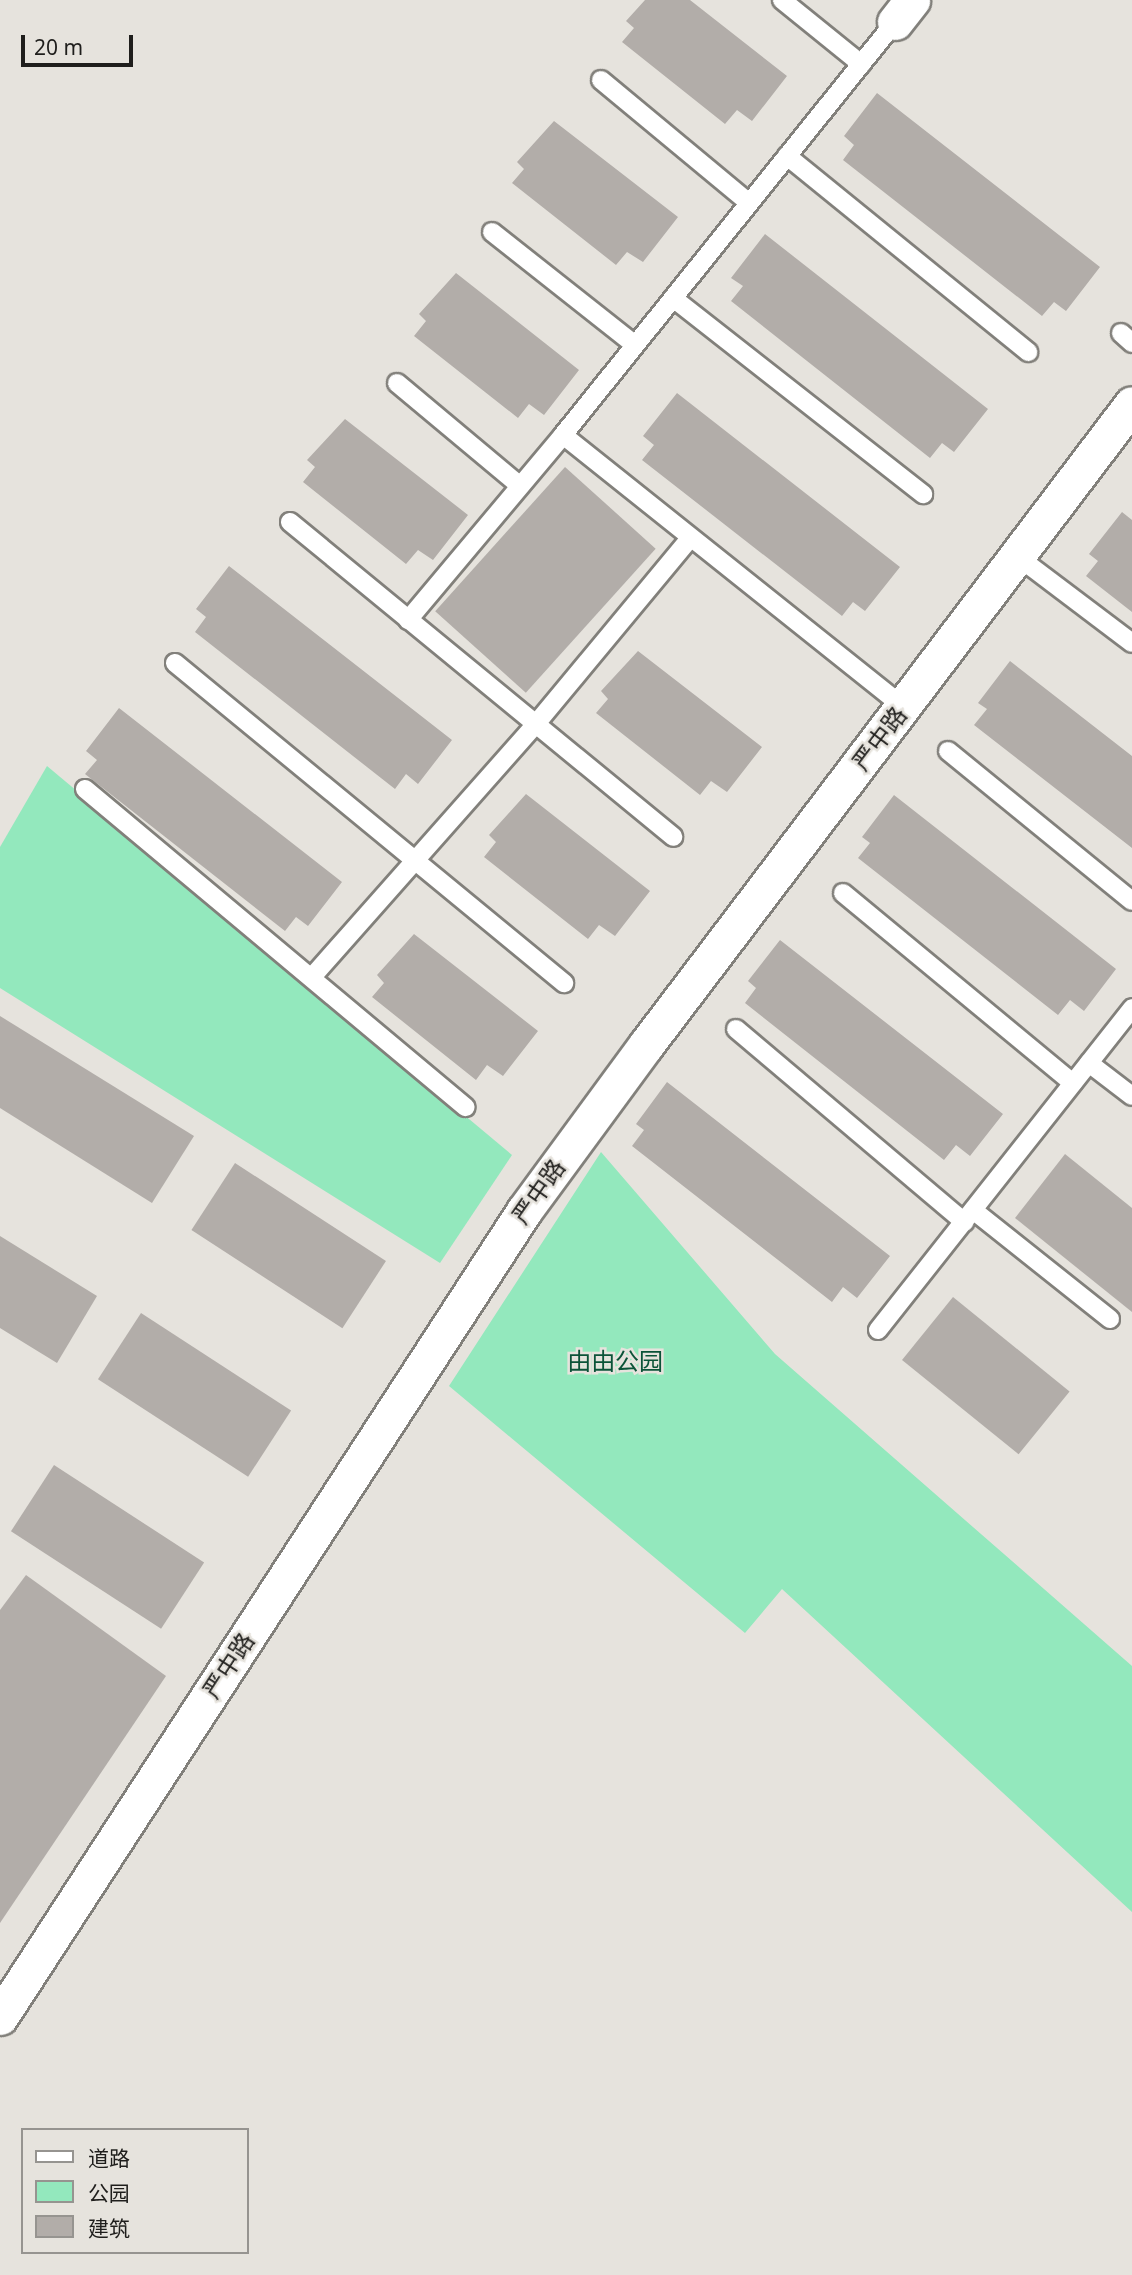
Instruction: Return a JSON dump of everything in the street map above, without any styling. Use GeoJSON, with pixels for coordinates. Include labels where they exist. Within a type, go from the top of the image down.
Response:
{"type":"FeatureCollection","features":[{"type":"Feature","properties":{"kind":"street","name":"严中路"},"geometry":{"type":"LineString","coordinates":[[0,2017],[524,1211],[1132,404]]}},
{"type":"Feature","properties":{"kind":"lane"},"geometry":{"type":"LineString","coordinates":[[782,0],[861,64]]}},
{"type":"Feature","properties":{"kind":"lane"},"geometry":{"type":"LineString","coordinates":[[408,620],[563,435],[903,11]]}},
{"type":"Feature","properties":{"kind":"lane"},"geometry":{"type":"LineString","coordinates":[[601,80],[749,203]]}},
{"type":"Feature","properties":{"kind":"lane"},"geometry":{"type":"LineString","coordinates":[[787,156],[1028,352]]}},
{"type":"Feature","properties":{"kind":"lane"},"geometry":{"type":"LineString","coordinates":[[492,232],[635,345]]}},
{"type":"Feature","properties":{"kind":"lane"},"geometry":{"type":"LineString","coordinates":[[673,299],[923,494]]}},
{"type":"Feature","properties":{"kind":"lane"},"geometry":{"type":"LineString","coordinates":[[397,383],[520,486]]}},
{"type":"Feature","properties":{"kind":"lane"},"geometry":{"type":"LineString","coordinates":[[563,435],[903,706]]}},
{"type":"Feature","properties":{"kind":"lane"},"geometry":{"type":"LineString","coordinates":[[290,522],[673,837]]}},
{"type":"Feature","properties":{"kind":"lane"},"geometry":{"type":"LineString","coordinates":[[312,977],[535,725],[690,538]]}},
{"type":"Feature","properties":{"kind":"lane"},"geometry":{"type":"LineString","coordinates":[[1017,556],[1132,643]]}},
{"type":"Feature","properties":{"kind":"lane"},"geometry":{"type":"LineString","coordinates":[[175,663],[564,983]]}},
{"type":"Feature","properties":{"kind":"lane"},"geometry":{"type":"LineString","coordinates":[[948,751],[1132,901]]}},
{"type":"Feature","properties":{"kind":"lane"},"geometry":{"type":"LineString","coordinates":[[85,789],[465,1107]]}},
{"type":"Feature","properties":{"kind":"lane"},"geometry":{"type":"LineString","coordinates":[[843,893],[1073,1083]]}},
{"type":"Feature","properties":{"kind":"lane"},"geometry":{"type":"LineString","coordinates":[[878,1330],[1132,1009]]}},
{"type":"Feature","properties":{"kind":"lane"},"geometry":{"type":"LineString","coordinates":[[736,1029],[968,1216],[1110,1319]]}},
{"type":"Feature","properties":{"kind":"lane"},"geometry":{"type":"LineString","coordinates":[[1089,1063],[1132,1096]]}},
{"type":"Feature","properties":{"kind":"green space"},"geometry":{"type":"Polygon","coordinates":[[[47,766],[512,1155],[440,1263],[0,988],[0,847],[47,766]]]}},
{"type":"Feature","properties":{"kind":"green space","name":"由由公园"},"geometry":{"type":"Polygon","coordinates":[[[601,1152],[775,1354],[1132,1666],[1132,1912],[782,1589],[745,1633],[449,1386],[601,1152]]]}},
{"type":"Feature","properties":{"kind":"building"},"geometry":{"type":"Polygon","coordinates":[[[645,0],[690,0],[787,76],[752,121],[737,110],[725,124],[622,42],[634,28],[626,21],[645,0]]]}},
{"type":"Feature","properties":{"kind":"building"},"geometry":{"type":"Polygon","coordinates":[[[877,93],[1100,267],[1066,311],[1054,302],[1042,316],[843,160],[854,145],[844,136],[877,93]]]}},
{"type":"Feature","properties":{"kind":"building"},"geometry":{"type":"Polygon","coordinates":[[[554,121],[678,217],[643,262],[627,252],[616,265],[512,183],[524,169],[517,162],[554,121]]]}},
{"type":"Feature","properties":{"kind":"building"},"geometry":{"type":"Polygon","coordinates":[[[765,234],[988,409],[954,452],[942,443],[930,458],[731,301],[743,286],[731,278],[765,234]]]}},
{"type":"Feature","properties":{"kind":"building"},"geometry":{"type":"Polygon","coordinates":[[[456,273],[579,370],[544,415],[529,404],[518,418],[414,336],[426,321],[419,314],[456,273]]]}},
{"type":"Feature","properties":{"kind":"building"},"geometry":{"type":"Polygon","coordinates":[[[677,393],[900,567],[865,611],[853,602],[842,616],[642,460],[654,445],[643,436],[677,393]]]}},
{"type":"Feature","properties":{"kind":"building"},"geometry":{"type":"Polygon","coordinates":[[[345,419],[468,515],[433,560],[418,550],[406,564],[303,482],[315,467],[307,460],[345,419]]]}},
{"type":"Feature","properties":{"kind":"building"},"geometry":{"type":"Polygon","coordinates":[[[565,467],[656,549],[526,693],[435,611],[565,467]]]}},
{"type":"Feature","properties":{"kind":"building"},"geometry":{"type":"Polygon","coordinates":[[[1122,512],[1132,520],[1132,612],[1086,576],[1098,561],[1089,554],[1122,512]]]}},
{"type":"Feature","properties":{"kind":"building"},"geometry":{"type":"Polygon","coordinates":[[[229,566],[452,740],[418,784],[406,774],[395,789],[195,632],[206,617],[196,609],[229,566]]]}},
{"type":"Feature","properties":{"kind":"building"},"geometry":{"type":"Polygon","coordinates":[[[638,651],[762,747],[727,792],[711,781],[700,795],[596,713],[608,699],[601,691],[638,651]]]}},
{"type":"Feature","properties":{"kind":"building"},"geometry":{"type":"Polygon","coordinates":[[[1010,661],[1132,756],[1132,848],[974,725],[987,709],[978,703],[1010,661]]]}},
{"type":"Feature","properties":{"kind":"building"},"geometry":{"type":"Polygon","coordinates":[[[119,708],[342,882],[308,926],[296,917],[285,931],[85,774],[97,760],[86,751],[119,708]]]}},
{"type":"Feature","properties":{"kind":"building"},"geometry":{"type":"Polygon","coordinates":[[[526,794],[650,891],[615,936],[599,925],[588,939],[484,857],[496,842],[489,835],[526,794]]]}},
{"type":"Feature","properties":{"kind":"building"},"geometry":{"type":"Polygon","coordinates":[[[894,795],[1116,969],[1084,1011],[1070,1000],[1058,1015],[858,858],[870,843],[862,837],[894,795]]]}},
{"type":"Feature","properties":{"kind":"building"},"geometry":{"type":"Polygon","coordinates":[[[414,934],[538,1031],[503,1076],[487,1065],[476,1080],[372,997],[384,983],[377,975],[414,934]]]}},
{"type":"Feature","properties":{"kind":"building"},"geometry":{"type":"Polygon","coordinates":[[[780,940],[1003,1114],[970,1156],[956,1145],[944,1160],[745,1003],[756,988],[748,981],[780,940]]]}},
{"type":"Feature","properties":{"kind":"building"},"geometry":{"type":"Polygon","coordinates":[[[0,1016],[194,1136],[152,1203],[0,1108],[0,1016]]]}},
{"type":"Feature","properties":{"kind":"building"},"geometry":{"type":"Polygon","coordinates":[[[667,1082],[890,1256],[857,1298],[843,1287],[832,1302],[632,1146],[644,1130],[636,1124],[667,1082]]]}},
{"type":"Feature","properties":{"kind":"building"},"geometry":{"type":"Polygon","coordinates":[[[1065,1154],[1132,1208],[1132,1312],[1015,1218],[1065,1154]]]}},
{"type":"Feature","properties":{"kind":"building"},"geometry":{"type":"Polygon","coordinates":[[[235,1163],[386,1261],[342,1328],[191,1230],[235,1163]]]}},
{"type":"Feature","properties":{"kind":"building"},"geometry":{"type":"Polygon","coordinates":[[[0,1236],[97,1296],[57,1363],[0,1328],[0,1236]]]}},
{"type":"Feature","properties":{"kind":"building"},"geometry":{"type":"Polygon","coordinates":[[[953,1297],[1070,1391],[1019,1454],[902,1360],[953,1297]]]}},
{"type":"Feature","properties":{"kind":"building"},"geometry":{"type":"Polygon","coordinates":[[[141,1313],[291,1410],[248,1477],[98,1379],[141,1313]]]}},
{"type":"Feature","properties":{"kind":"building"},"geometry":{"type":"Polygon","coordinates":[[[54,1465],[204,1562],[161,1629],[11,1531],[54,1465]]]}},
{"type":"Feature","properties":{"kind":"building"},"geometry":{"type":"Polygon","coordinates":[[[26,1575],[166,1676],[0,1923],[0,1610],[26,1575]]]}}]}
